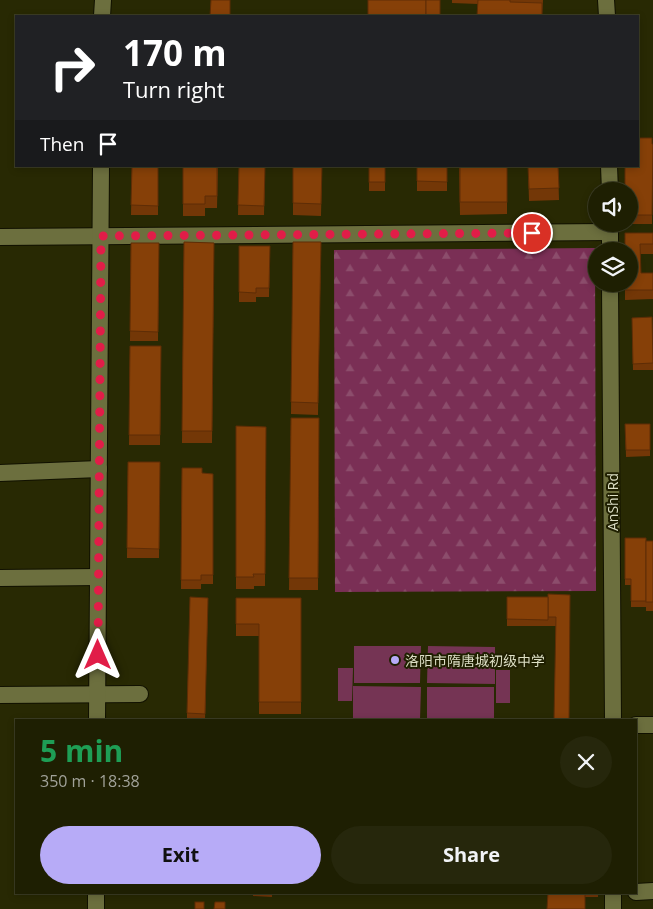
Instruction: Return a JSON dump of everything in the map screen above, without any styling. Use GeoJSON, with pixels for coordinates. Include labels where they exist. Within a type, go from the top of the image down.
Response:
{"type":"FeatureCollection","features":[{"type":"Feature","properties":{"kind":"street"},"geometry":{"type":"LineString","coordinates":[[102,15],[103,0]]}},
{"type":"Feature","properties":{"kind":"street"},"geometry":{"type":"LineString","coordinates":[[606,0],[607,15]]}},
{"type":"Feature","properties":{"kind":"street"},"geometry":{"type":"LineString","coordinates":[[97,719],[101,167]]}},
{"type":"Feature","properties":{"kind":"street"},"geometry":{"type":"LineString","coordinates":[[609,167],[610,182]]}},
{"type":"Feature","properties":{"kind":"street"},"geometry":{"type":"LineString","coordinates":[[0,237],[588,228]]}},
{"type":"Feature","properties":{"kind":"street","name":"AnShi Rd"},"geometry":{"type":"LineString","coordinates":[[610,292],[613,719]]}},
{"type":"Feature","properties":{"kind":"street"},"geometry":{"type":"LineString","coordinates":[[0,473],[99,469]]}},
{"type":"Feature","properties":{"kind":"street"},"geometry":{"type":"LineString","coordinates":[[0,578],[98,577]]}},
{"type":"Feature","properties":{"kind":"street"},"geometry":{"type":"LineString","coordinates":[[0,695],[140,694]]}},
{"type":"Feature","properties":{"kind":"street"},"geometry":{"type":"LineString","coordinates":[[637,725],[653,725]]}},
{"type":"Feature","properties":{"kind":"street"},"geometry":{"type":"LineString","coordinates":[[637,892],[653,891]]}},
{"type":"Feature","properties":{"kind":"street"},"geometry":{"type":"LineString","coordinates":[[96,894],[96,909]]}},
{"type":"Feature","properties":{"kind":"green space"},"geometry":{"type":"Polygon","coordinates":[[[588,248],[588,292],[595,292],[596,591],[335,592],[334,250],[588,248]]]}},
{"type":"Feature","properties":{"kind":"shaded area"},"geometry":{"type":"Polygon","coordinates":[[[354,646],[421,646],[420,683],[354,683],[354,646]]]}},
{"type":"Feature","properties":{"kind":"shaded area"},"geometry":{"type":"Polygon","coordinates":[[[428,646],[495,647],[495,684],[427,683],[428,646]]]}},
{"type":"Feature","properties":{"kind":"shaded area"},"geometry":{"type":"Polygon","coordinates":[[[338,668],[353,668],[352,701],[338,701],[338,668]]]}},
{"type":"Feature","properties":{"kind":"shaded area"},"geometry":{"type":"Polygon","coordinates":[[[496,670],[510,670],[510,703],[496,703],[496,670]]]}},
{"type":"Feature","properties":{"kind":"shaded area"},"geometry":{"type":"Polygon","coordinates":[[[353,686],[421,687],[420,719],[353,719],[353,686]]]}},
{"type":"Feature","properties":{"kind":"shaded area"},"geometry":{"type":"Polygon","coordinates":[[[427,687],[494,687],[494,719],[427,719],[427,687]]]}},
{"type":"Feature","properties":{"kind":"building"},"geometry":{"type":"Polygon","coordinates":[[[211,0],[230,0],[230,15],[210,15],[211,0]]]}},
{"type":"Feature","properties":{"kind":"building"},"geometry":{"type":"Polygon","coordinates":[[[368,0],[426,0],[426,15],[368,15],[368,0]]]}},
{"type":"Feature","properties":{"kind":"building"},"geometry":{"type":"Polygon","coordinates":[[[426,0],[440,0],[440,15],[426,15],[426,0]]]}},
{"type":"Feature","properties":{"kind":"building"},"geometry":{"type":"Polygon","coordinates":[[[478,0],[542,3],[542,15],[477,15],[478,0]]]}},
{"type":"Feature","properties":{"kind":"building"},"geometry":{"type":"Polygon","coordinates":[[[639,138],[652,138],[652,215],[638,215],[638,182],[625,182],[625,167],[639,167],[639,138]]]}},
{"type":"Feature","properties":{"kind":"building"},"geometry":{"type":"Polygon","coordinates":[[[132,167],[158,167],[158,206],[131,205],[132,167]]]}},
{"type":"Feature","properties":{"kind":"building"},"geometry":{"type":"Polygon","coordinates":[[[183,167],[217,167],[217,196],[205,196],[205,204],[183,204],[183,167]]]}},
{"type":"Feature","properties":{"kind":"building"},"geometry":{"type":"Polygon","coordinates":[[[239,167],[265,167],[264,206],[238,205],[239,167]]]}},
{"type":"Feature","properties":{"kind":"building"},"geometry":{"type":"Polygon","coordinates":[[[293,167],[322,167],[321,204],[293,203],[293,167]]]}},
{"type":"Feature","properties":{"kind":"building"},"geometry":{"type":"Polygon","coordinates":[[[369,167],[385,167],[385,182],[369,182],[369,167]]]}},
{"type":"Feature","properties":{"kind":"building"},"geometry":{"type":"Polygon","coordinates":[[[417,167],[447,167],[447,182],[417,181],[417,167]]]}},
{"type":"Feature","properties":{"kind":"building"},"geometry":{"type":"Polygon","coordinates":[[[460,167],[507,167],[507,202],[460,202],[460,167]]]}},
{"type":"Feature","properties":{"kind":"building"},"geometry":{"type":"Polygon","coordinates":[[[528,167],[558,167],[559,188],[529,189],[528,167]]]}},
{"type":"Feature","properties":{"kind":"building"},"geometry":{"type":"Polygon","coordinates":[[[625,233],[653,233],[653,244],[640,244],[641,273],[653,273],[653,290],[638,290],[638,242],[625,242],[625,233]]]}},
{"type":"Feature","properties":{"kind":"building"},"geometry":{"type":"Polygon","coordinates":[[[184,242],[214,243],[212,431],[182,431],[184,242]]]}},
{"type":"Feature","properties":{"kind":"building"},"geometry":{"type":"Polygon","coordinates":[[[293,242],[321,242],[318,403],[291,402],[293,242]]]}},
{"type":"Feature","properties":{"kind":"building"},"geometry":{"type":"Polygon","coordinates":[[[131,243],[159,243],[158,332],[130,331],[131,243]]]}},
{"type":"Feature","properties":{"kind":"building"},"geometry":{"type":"Polygon","coordinates":[[[239,246],[270,246],[269,288],[256,288],[256,293],[239,292],[239,246]]]}},
{"type":"Feature","properties":{"kind":"building"},"geometry":{"type":"Polygon","coordinates":[[[652,317],[653,363],[633,364],[632,318],[652,317]]]}},
{"type":"Feature","properties":{"kind":"building"},"geometry":{"type":"Polygon","coordinates":[[[130,346],[161,346],[160,435],[129,435],[130,346]]]}},
{"type":"Feature","properties":{"kind":"building"},"geometry":{"type":"Polygon","coordinates":[[[291,418],[319,418],[318,578],[289,578],[291,418]]]}},
{"type":"Feature","properties":{"kind":"building"},"geometry":{"type":"Polygon","coordinates":[[[625,424],[650,424],[650,450],[626,450],[625,424]]]}},
{"type":"Feature","properties":{"kind":"building"},"geometry":{"type":"Polygon","coordinates":[[[236,426],[266,427],[265,574],[253,574],[254,577],[236,577],[236,426]]]}},
{"type":"Feature","properties":{"kind":"building"},"geometry":{"type":"Polygon","coordinates":[[[128,462],[160,462],[159,549],[127,548],[128,462]]]}},
{"type":"Feature","properties":{"kind":"building"},"geometry":{"type":"Polygon","coordinates":[[[182,468],[202,468],[202,473],[213,474],[213,575],[201,575],[201,580],[181,580],[182,468]]]}},
{"type":"Feature","properties":{"kind":"building"},"geometry":{"type":"Polygon","coordinates":[[[625,538],[646,538],[646,601],[631,601],[631,579],[625,579],[625,538]]]}},
{"type":"Feature","properties":{"kind":"building"},"geometry":{"type":"Polygon","coordinates":[[[646,541],[653,541],[653,602],[646,602],[646,541]]]}},
{"type":"Feature","properties":{"kind":"building"},"geometry":{"type":"Polygon","coordinates":[[[548,594],[570,595],[569,719],[554,719],[556,617],[548,617],[548,594]]]}},
{"type":"Feature","properties":{"kind":"building"},"geometry":{"type":"Polygon","coordinates":[[[190,597],[208,598],[205,714],[187,713],[190,597]]]}},
{"type":"Feature","properties":{"kind":"building"},"geometry":{"type":"Polygon","coordinates":[[[507,597],[548,597],[548,620],[507,619],[507,597]]]}},
{"type":"Feature","properties":{"kind":"building"},"geometry":{"type":"Polygon","coordinates":[[[236,598],[301,598],[301,702],[259,702],[259,624],[236,624],[236,598]]]}},
{"type":"Feature","properties":{"kind":"building"},"geometry":{"type":"Polygon","coordinates":[[[548,894],[585,894],[585,909],[547,909],[548,894]]]}},
{"type":"Feature","properties":{"kind":"building"},"geometry":{"type":"Polygon","coordinates":[[[195,902],[204,902],[204,909],[195,909],[195,902]]]}},
{"type":"Feature","properties":{"kind":"building"},"geometry":{"type":"Polygon","coordinates":[[[215,902],[225,902],[225,909],[214,909],[215,902]]]}},
{"type":"Feature","properties":{"kind":"place","name":"洛阳市隋唐城初级中学"},"geometry":{"type":"Point","coordinates":[395,660]}},
{"type":"Feature","properties":{"kind":"route"},"geometry":{"type":"LineString","coordinates":[[98,655],[101,236],[532,233]]}}]}
